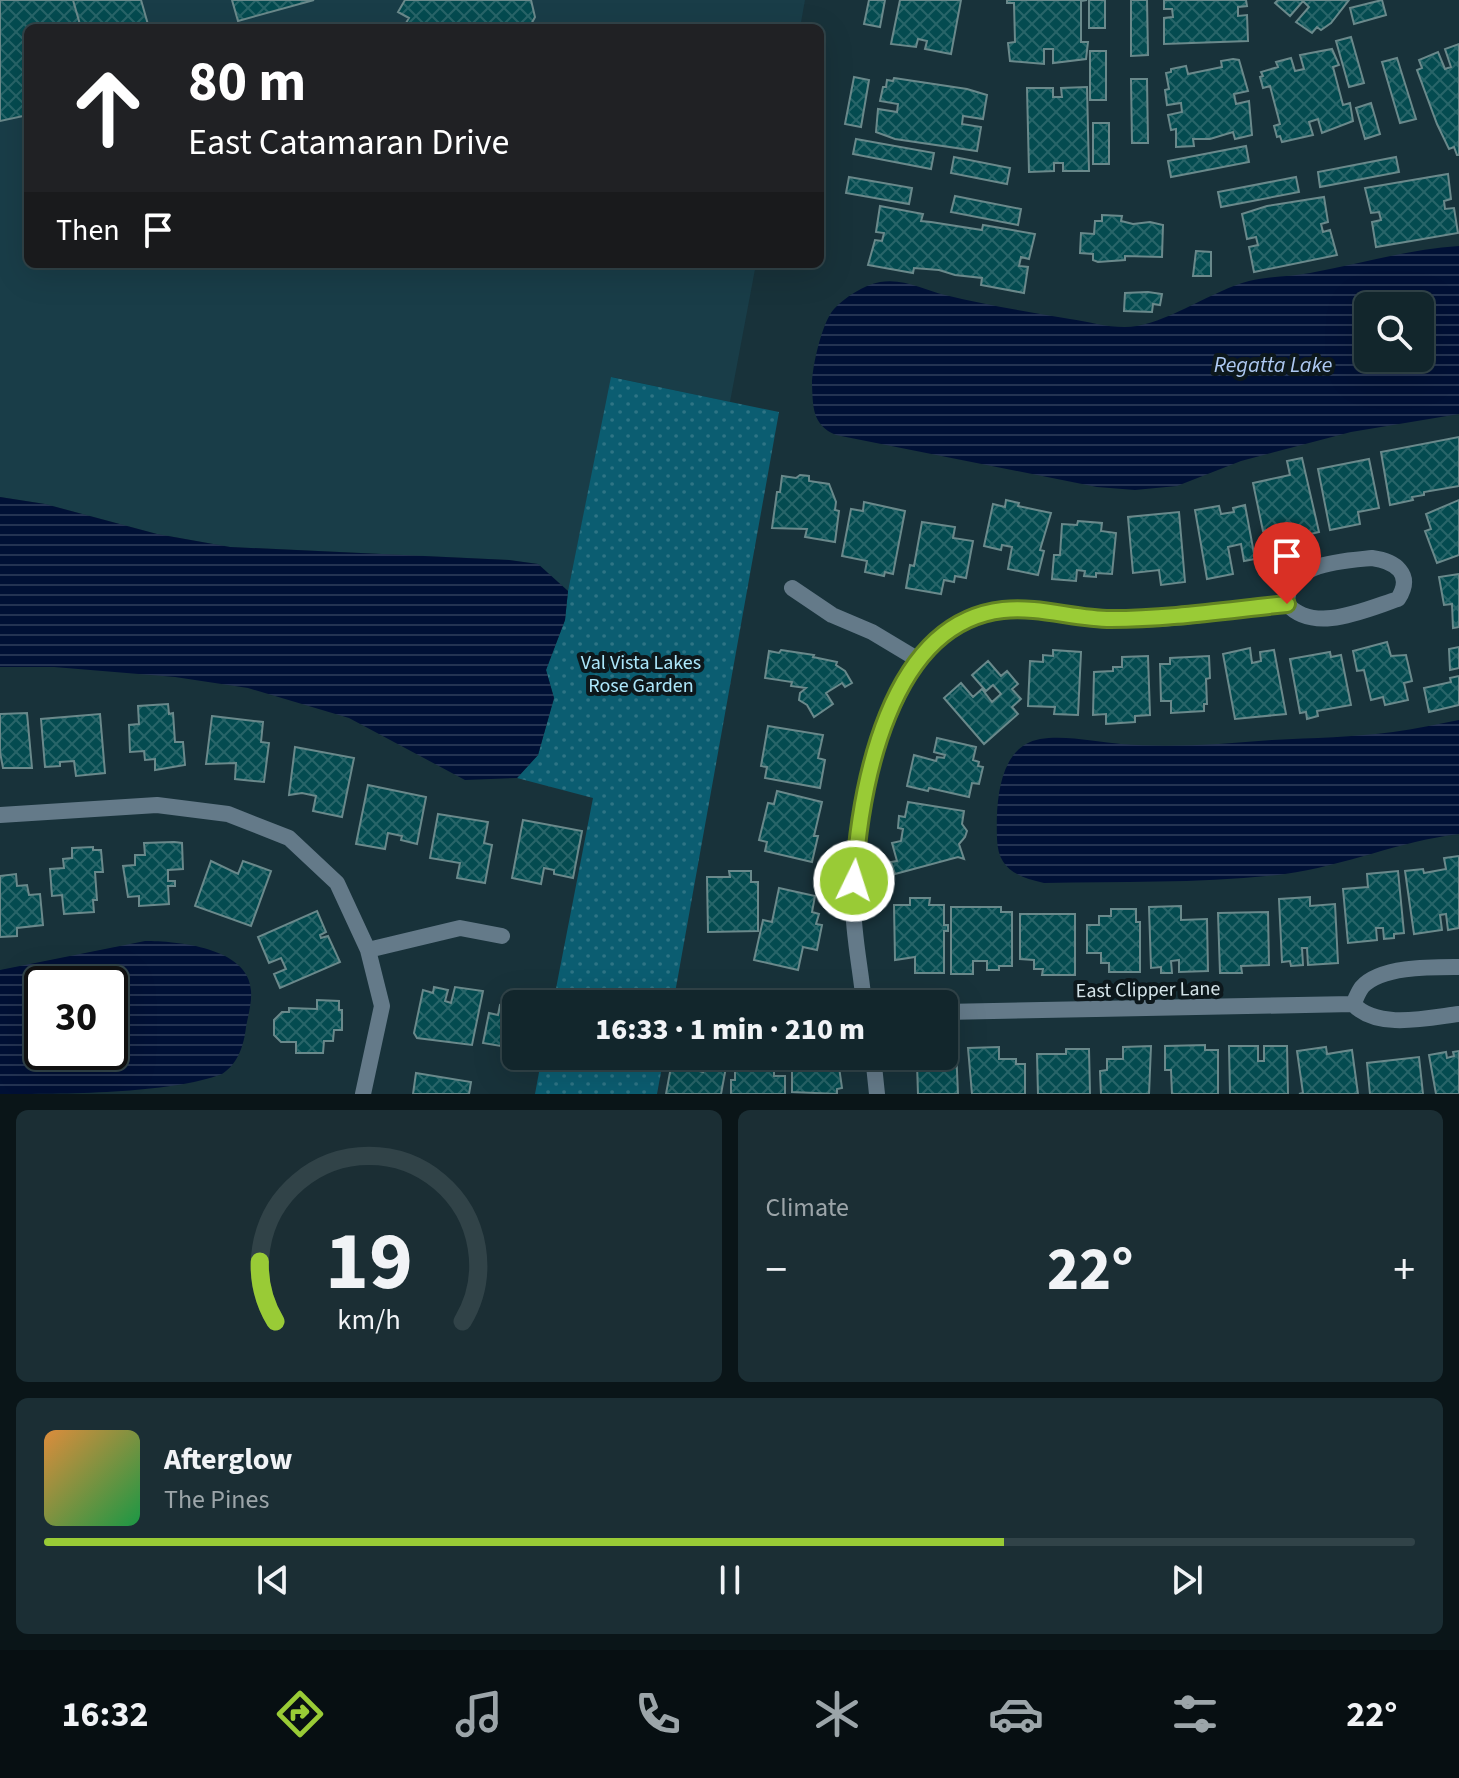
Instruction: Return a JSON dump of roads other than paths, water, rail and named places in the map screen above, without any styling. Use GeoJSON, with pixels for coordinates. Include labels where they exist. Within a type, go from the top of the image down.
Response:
{"type":"FeatureCollection","features":[{"type":"Feature","properties":{"kind":"street"},"geometry":{"type":"LineString","coordinates":[[1390,560],[1399,568],[1404,579],[1403,591],[1398,599],[1333,617],[1314,619],[1296,613],[1287,604],[1286,592],[1294,580],[1307,570],[1342,561],[1390,560]]}},
{"type":"Feature","properties":{"kind":"street"},"geometry":{"type":"LineString","coordinates":[[792,588],[832,615],[872,632],[917,659]]}},
{"type":"Feature","properties":{"kind":"street"},"geometry":{"type":"LineString","coordinates":[[862,990],[853,903],[857,837],[868,776],[893,705],[917,659],[945,632],[962,621],[1000,610],[1024,608],[1106,619],[1163,619],[1287,604]]}},
{"type":"Feature","properties":{"kind":"street"},"geometry":{"type":"LineString","coordinates":[[0,815],[157,805],[228,814],[289,838],[337,883],[368,950],[382,1006],[363,1094]]}},
{"type":"Feature","properties":{"kind":"street"},"geometry":{"type":"LineString","coordinates":[[368,950],[460,928],[502,936]]}},
{"type":"Feature","properties":{"kind":"street"},"geometry":{"type":"LineString","coordinates":[[1353,1004],[1362,987],[1386,973],[1425,967],[1459,967]]}},
{"type":"Feature","properties":{"kind":"street","name":"East Clipper Lane"},"geometry":{"type":"LineString","coordinates":[[958,1012],[1353,1004],[1362,1014],[1382,1019],[1459,1014]]}},
{"type":"Feature","properties":{"kind":"street"},"geometry":{"type":"LineString","coordinates":[[874,1070],[877,1094]]}},
{"type":"Feature","properties":{"kind":"water","name":"Regatta Lake"},"geometry":{"type":"Polygon","coordinates":[[[1459,246],[1459,414],[1351,432],[1241,461],[1177,486],[1135,490],[1097,487],[836,435],[822,426],[815,414],[812,376],[818,345],[830,315],[844,300],[874,284],[889,281],[906,283],[992,305],[1129,327],[1164,318],[1249,281],[1310,273],[1403,253],[1459,246]]]}},
{"type":"Feature","properties":{"kind":"water"},"geometry":{"type":"Polygon","coordinates":[[[0,497],[45,504],[157,534],[230,547],[538,564],[568,591],[565,620],[546,670],[554,698],[538,755],[517,778],[465,780],[349,718],[248,688],[175,677],[54,667],[0,667],[0,497]]]}},
{"type":"Feature","properties":{"kind":"water"},"geometry":{"type":"Polygon","coordinates":[[[1459,720],[1459,834],[1285,874],[1195,881],[1044,883],[1011,870],[1005,865],[998,849],[997,814],[1004,774],[1016,752],[1035,740],[1059,738],[1140,745],[1196,745],[1378,734],[1459,720]]]}},
{"type":"Feature","properties":{"kind":"water"},"geometry":{"type":"Polygon","coordinates":[[[145,941],[192,945],[209,950],[225,956],[247,976],[251,1000],[242,1047],[228,1070],[222,1074],[174,1086],[114,1092],[0,1094],[0,970],[145,941]]]}},
{"type":"Feature","properties":{"kind":"park label","name":"Val Vista Lakes Rose Garden"},"geometry":{"type":"Point","coordinates":[641,674]}}]}
